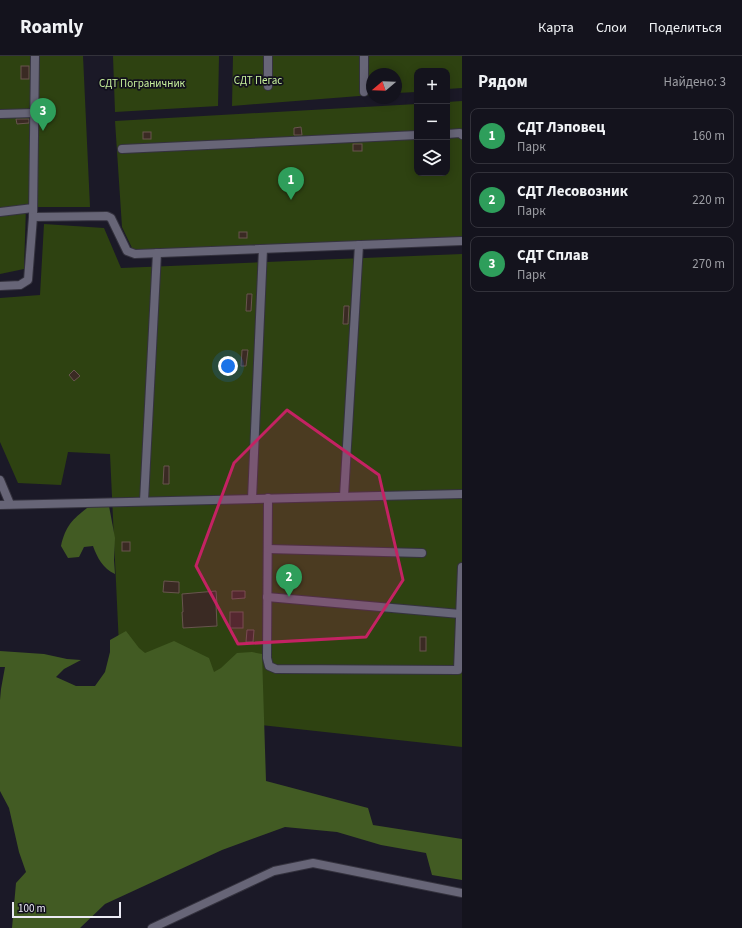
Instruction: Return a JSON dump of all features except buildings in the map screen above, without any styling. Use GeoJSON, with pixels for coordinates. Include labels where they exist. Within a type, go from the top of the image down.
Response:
{"type":"FeatureCollection","features":[{"type":"Feature","properties":{"kind":"street"},"geometry":{"type":"LineString","coordinates":[[0,286],[20,285],[28,280],[33,217],[35,56]]}},
{"type":"Feature","properties":{"kind":"street"},"geometry":{"type":"LineString","coordinates":[[268,56],[268,86]]}},
{"type":"Feature","properties":{"kind":"street"},"geometry":{"type":"LineString","coordinates":[[364,56],[364,92]]}},
{"type":"Feature","properties":{"kind":"street"},"geometry":{"type":"LineString","coordinates":[[0,114],[34,113]]}},
{"type":"Feature","properties":{"kind":"street"},"geometry":{"type":"LineString","coordinates":[[450,134],[460,133],[462,135]]}},
{"type":"Feature","properties":{"kind":"street"},"geometry":{"type":"LineString","coordinates":[[122,149],[414,135]]}},
{"type":"Feature","properties":{"kind":"street"},"geometry":{"type":"LineString","coordinates":[[0,212],[33,208]]}},
{"type":"Feature","properties":{"kind":"street"},"geometry":{"type":"LineString","coordinates":[[33,217],[107,216],[111,218],[127,252],[135,254],[462,241]]}},
{"type":"Feature","properties":{"kind":"street"},"geometry":{"type":"LineString","coordinates":[[344,496],[359,246]]}},
{"type":"Feature","properties":{"kind":"street"},"geometry":{"type":"LineString","coordinates":[[252,499],[263,249]]}},
{"type":"Feature","properties":{"kind":"street"},"geometry":{"type":"LineString","coordinates":[[144,501],[157,253]]}},
{"type":"Feature","properties":{"kind":"street"},"geometry":{"type":"LineString","coordinates":[[0,480],[10,504]]}},
{"type":"Feature","properties":{"kind":"street"},"geometry":{"type":"LineString","coordinates":[[0,504],[462,494]]}},
{"type":"Feature","properties":{"kind":"street"},"geometry":{"type":"LineString","coordinates":[[268,498],[267,658],[269,666],[276,669],[458,670],[462,567]]}},
{"type":"Feature","properties":{"kind":"street"},"geometry":{"type":"LineString","coordinates":[[268,549],[422,553]]}},
{"type":"Feature","properties":{"kind":"street"},"geometry":{"type":"LineString","coordinates":[[267,597],[460,614]]}},
{"type":"Feature","properties":{"kind":"street"},"geometry":{"type":"LineString","coordinates":[[152,928],[274,871],[313,863],[462,893]]}},
{"type":"Feature","properties":{"kind":"highlighted area"},"geometry":{"type":"Polygon","coordinates":[[[287,410],[379,475],[403,580],[366,637],[238,644],[196,566],[234,463],[287,410]]]}},
{"type":"Feature","properties":{"kind":"green space"},"geometry":{"type":"Polygon","coordinates":[[[0,56],[83,56],[90,207],[26,207],[24,269],[0,274],[0,56]]]}},
{"type":"Feature","properties":{"kind":"green space","name":"СДТ Пограничник"},"geometry":{"type":"Polygon","coordinates":[[[113,56],[219,56],[218,106],[115,112],[113,56]]]}},
{"type":"Feature","properties":{"kind":"green space","name":"СДТ Пегас"},"geometry":{"type":"Polygon","coordinates":[[[233,56],[462,56],[462,88],[450,89],[450,68],[414,68],[414,92],[402,93],[402,68],[366,68],[366,95],[232,106],[233,56]]]}},
{"type":"Feature","properties":{"kind":"green space"},"geometry":{"type":"Polygon","coordinates":[[[462,101],[462,237],[133,250],[122,227],[115,121],[414,104],[414,176],[450,176],[450,102],[462,101]]]}},
{"type":"Feature","properties":{"kind":"green space"},"geometry":{"type":"Polygon","coordinates":[[[44,224],[104,228],[121,268],[462,254],[462,747],[122,710],[110,454],[68,452],[61,485],[18,483],[0,442],[0,298],[40,295],[44,224]]]}},
{"type":"Feature","properties":{"kind":"green space"},"geometry":{"type":"Polygon","coordinates":[[[91,505],[109,506],[115,538],[115,574],[104,566],[93,546],[84,547],[79,557],[68,558],[61,546],[68,527],[91,505]]]}},
{"type":"Feature","properties":{"kind":"green space"},"geometry":{"type":"Polygon","coordinates":[[[126,631],[139,648],[145,653],[174,641],[209,658],[214,672],[221,668],[237,653],[252,652],[262,654],[266,781],[368,808],[373,825],[462,839],[462,880],[432,875],[426,853],[381,845],[337,832],[285,827],[222,850],[105,904],[80,928],[12,928],[16,883],[26,872],[19,852],[9,808],[0,791],[0,700],[5,667],[0,667],[0,651],[44,654],[67,659],[81,660],[64,669],[56,677],[76,686],[95,686],[105,672],[110,652],[110,640],[126,631]]]}},
{"type":"Feature","properties":{"kind":"place","name":"СДТ Сплав"},"geometry":{"type":"Point","coordinates":[43,131]}},
{"type":"Feature","properties":{"kind":"place","name":"СДТ Лэповец"},"geometry":{"type":"Point","coordinates":[291,200]}},
{"type":"Feature","properties":{"kind":"place","name":"СДТ Лесовозник"},"geometry":{"type":"Point","coordinates":[289,597]}}]}
